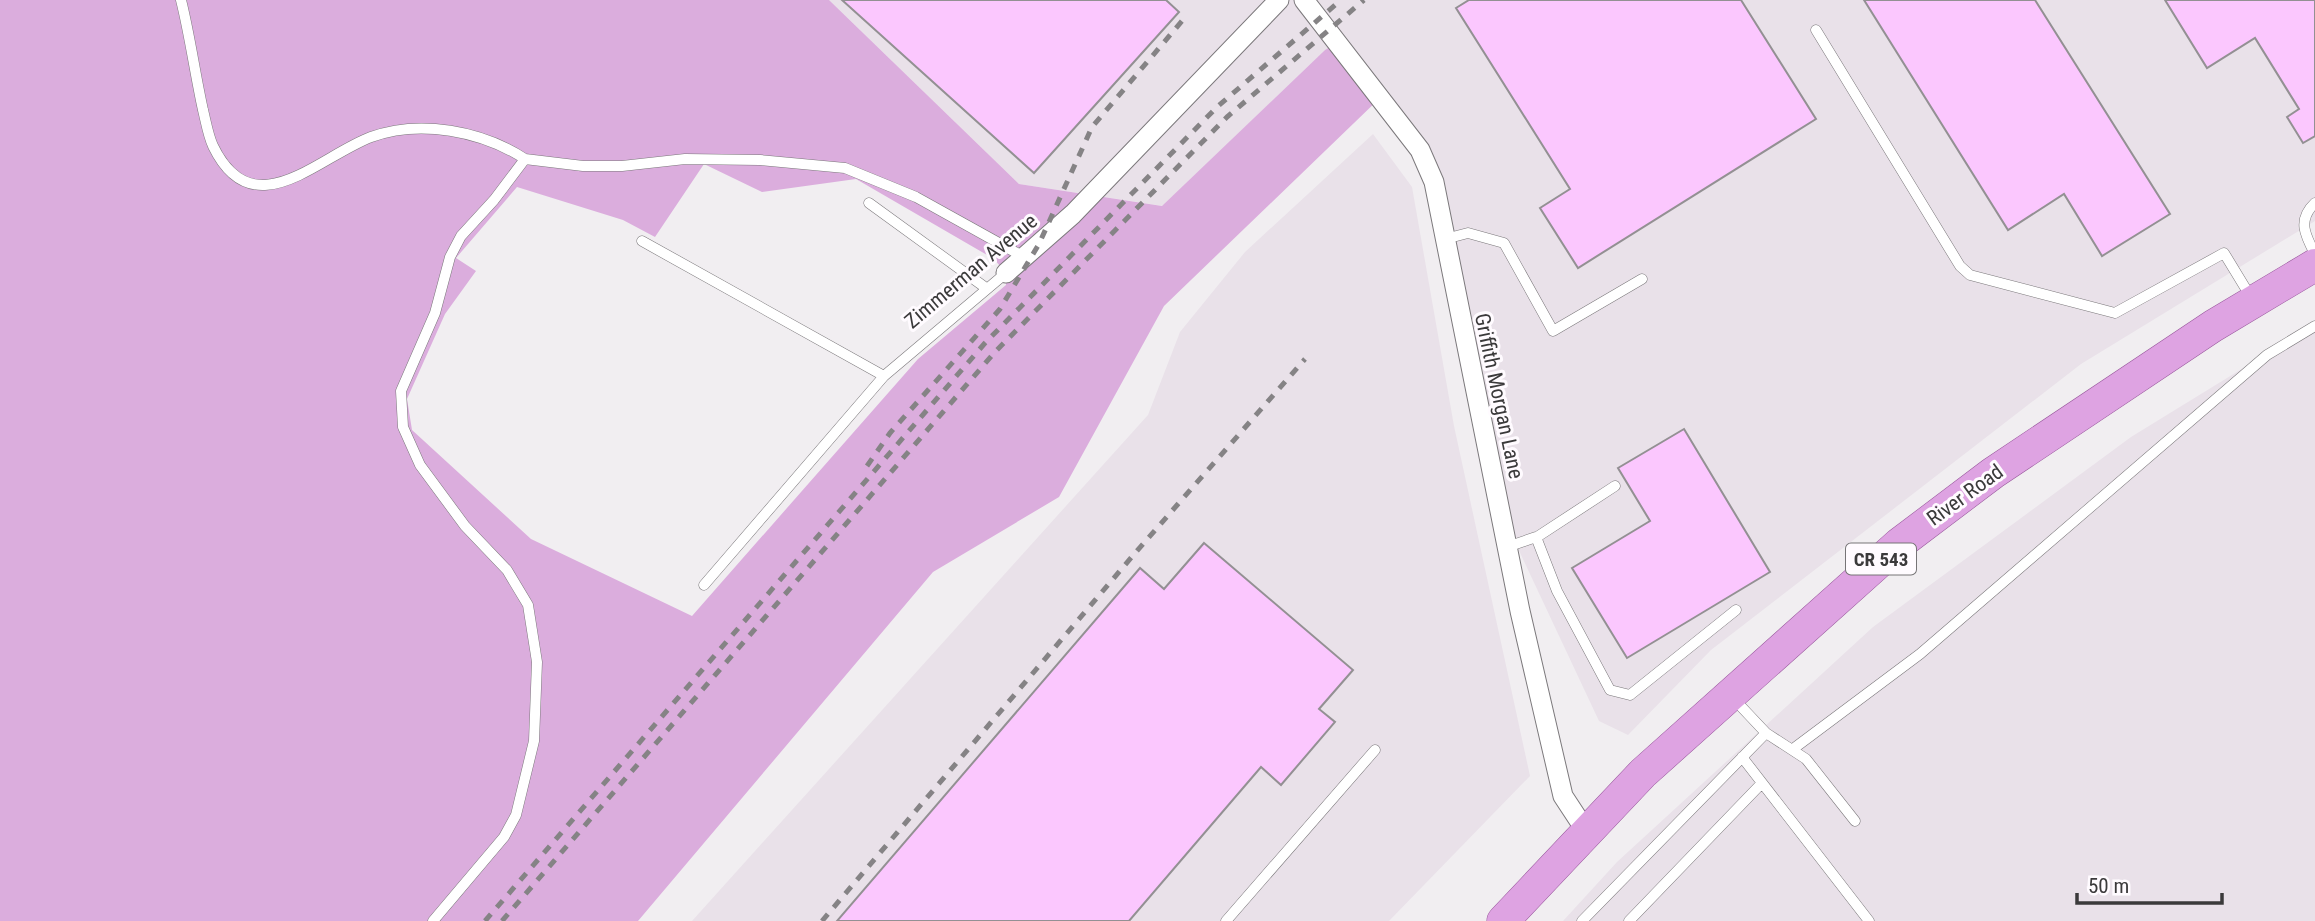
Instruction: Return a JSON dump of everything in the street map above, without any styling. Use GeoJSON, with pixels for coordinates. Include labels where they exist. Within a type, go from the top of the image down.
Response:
{"type":"FeatureCollection","features":[{"type":"Feature","properties":{"kind":"main road","name":"River Road"},"geometry":{"type":"LineString","coordinates":[[1503,921],[1643,773],[1899,544],[1993,473],[2315,265]]}},
{"type":"Feature","properties":{"kind":"street","name":"Zimmerman Avenue"},"geometry":{"type":"LineString","coordinates":[[1006,273],[1073,214],[1279,0]]}},
{"type":"Feature","properties":{"kind":"street","name":"Griffith Morgan Lane"},"geometry":{"type":"LineString","coordinates":[[1304,0],[1420,150],[1434,182],[1507,547],[1563,796],[1586,831]]}},
{"type":"Feature","properties":{"kind":"lane"},"geometry":{"type":"LineString","coordinates":[[181,0],[211,144],[226,169],[248,183],[271,186],[287,181],[372,137],[412,130],[455,132],[500,143],[525,159],[583,166],[622,166],[685,159],[760,160],[845,167],[916,197],[1024,257]]}},
{"type":"Feature","properties":{"kind":"lane"},"geometry":{"type":"LineString","coordinates":[[1816,30],[1960,267],[1970,275],[2115,313],[2224,253],[2254,302]]}},
{"type":"Feature","properties":{"kind":"lane"},"geometry":{"type":"LineString","coordinates":[[433,921],[504,837],[516,815],[534,741],[537,662],[528,604],[507,570],[465,526],[420,465],[403,426],[401,391],[435,313],[450,257],[461,236],[494,200],[525,159]]}},
{"type":"Feature","properties":{"kind":"lane"},"geometry":{"type":"LineString","coordinates":[[869,203],[986,288]]}},
{"type":"Feature","properties":{"kind":"lane"},"geometry":{"type":"LineString","coordinates":[[2315,203],[2304,219],[2302,230],[2315,254]]}},
{"type":"Feature","properties":{"kind":"lane"},"geometry":{"type":"LineString","coordinates":[[1444,239],[1468,233],[1504,243],[1553,331],[1642,279]]}},
{"type":"Feature","properties":{"kind":"lane"},"geometry":{"type":"LineString","coordinates":[[642,241],[884,376]]}},
{"type":"Feature","properties":{"kind":"lane","name":"Zimmerman Avenue"},"geometry":{"type":"LineString","coordinates":[[704,585],[884,376],[1006,273]]}},
{"type":"Feature","properties":{"kind":"lane"},"geometry":{"type":"LineString","coordinates":[[1793,749],[1920,654],[2267,355],[2315,326]]}},
{"type":"Feature","properties":{"kind":"lane"},"geometry":{"type":"LineString","coordinates":[[1507,547],[1537,537],[1615,486]]}},
{"type":"Feature","properties":{"kind":"lane"},"geometry":{"type":"LineString","coordinates":[[1537,537],[1557,591],[1610,690],[1630,695],[1736,610]]}},
{"type":"Feature","properties":{"kind":"lane"},"geometry":{"type":"LineString","coordinates":[[1730,695],[1766,733],[1805,759],[1854,821]]}},
{"type":"Feature","properties":{"kind":"lane"},"geometry":{"type":"LineString","coordinates":[[1582,921],[1766,733]]}},
{"type":"Feature","properties":{"kind":"lane"},"geometry":{"type":"LineString","coordinates":[[1226,921],[1376,750]]}},
{"type":"Feature","properties":{"kind":"lane"},"geometry":{"type":"LineString","coordinates":[[1742,758],[1865,919]]}},
{"type":"Feature","properties":{"kind":"lane"},"geometry":{"type":"LineString","coordinates":[[1629,921],[1762,783]]}},
{"type":"Feature","properties":{"kind":"shaded area"},"geometry":{"type":"Polygon","coordinates":[[[0,0],[829,0],[1019,184],[1162,206],[1325,50],[1338,42],[1382,96],[1164,306],[1059,497],[933,572],[638,921],[0,921],[0,0]],[[704,164],[655,237],[623,220],[517,187],[456,258],[476,271],[445,314],[407,399],[412,430],[531,539],[692,616],[918,359],[1006,285],[1006,273],[994,259],[856,179],[762,192],[704,164]]]}},
{"type":"Feature","properties":{"kind":"shaded area"},"geometry":{"type":"Polygon","coordinates":[[[829,0],[2315,0],[2315,221],[2081,364],[1711,650],[1628,735],[1599,721],[1499,508],[1420,150],[1325,50],[1163,206],[1019,184],[829,0]]]}},
{"type":"Feature","properties":{"kind":"shaded area"},"geometry":{"type":"Polygon","coordinates":[[[1373,134],[1412,187],[1454,426],[1530,776],[1389,921],[692,921],[1148,415],[1180,332],[1245,252],[1373,134]]]}},
{"type":"Feature","properties":{"kind":"shaded area"},"geometry":{"type":"Polygon","coordinates":[[[2315,324],[2315,921],[1563,921],[1617,862],[1873,627],[2131,437],[2315,324]]]}},
{"type":"Feature","properties":{"kind":"building"},"geometry":{"type":"Polygon","coordinates":[[[842,0],[1166,0],[1179,12],[1034,173],[842,0]]]}},
{"type":"Feature","properties":{"kind":"building"},"geometry":{"type":"Polygon","coordinates":[[[1469,0],[1741,0],[1816,119],[1578,268],[1540,208],[1570,189],[1456,8],[1469,0]]]}},
{"type":"Feature","properties":{"kind":"building"},"geometry":{"type":"Polygon","coordinates":[[[1864,0],[2035,0],[2170,214],[2102,256],[2064,194],[2008,230],[1864,0]]]}},
{"type":"Feature","properties":{"kind":"building"},"geometry":{"type":"Polygon","coordinates":[[[2165,0],[2315,0],[2315,136],[2303,143],[2287,117],[2299,109],[2255,38],[2207,68],[2165,0]]]}},
{"type":"Feature","properties":{"kind":"building"},"geometry":{"type":"Polygon","coordinates":[[[1684,429],[1770,572],[1627,658],[1572,568],[1650,521],[1618,468],[1684,429]]]}},
{"type":"Feature","properties":{"kind":"building"},"geometry":{"type":"Polygon","coordinates":[[[1204,543],[1353,670],[1319,709],[1335,722],[1281,785],[1261,767],[1129,921],[837,921],[1140,568],[1164,589],[1204,543]]]}},
{"type":"Feature","properties":{"kind":"railway"},"geometry":{"type":"LineString","coordinates":[[485,921],[985,343],[1217,107],[1341,0]]}},
{"type":"Feature","properties":{"kind":"railway"},"geometry":{"type":"LineString","coordinates":[[502,921],[995,352],[1227,117],[1364,0]]}},
{"type":"Feature","properties":{"kind":"railway"},"geometry":{"type":"LineString","coordinates":[[867,466],[890,433],[1000,309],[1039,244],[1092,127],[1182,21]]}},
{"type":"Feature","properties":{"kind":"railway"},"geometry":{"type":"LineString","coordinates":[[822,921],[1136,552],[1305,359]]}}]}
